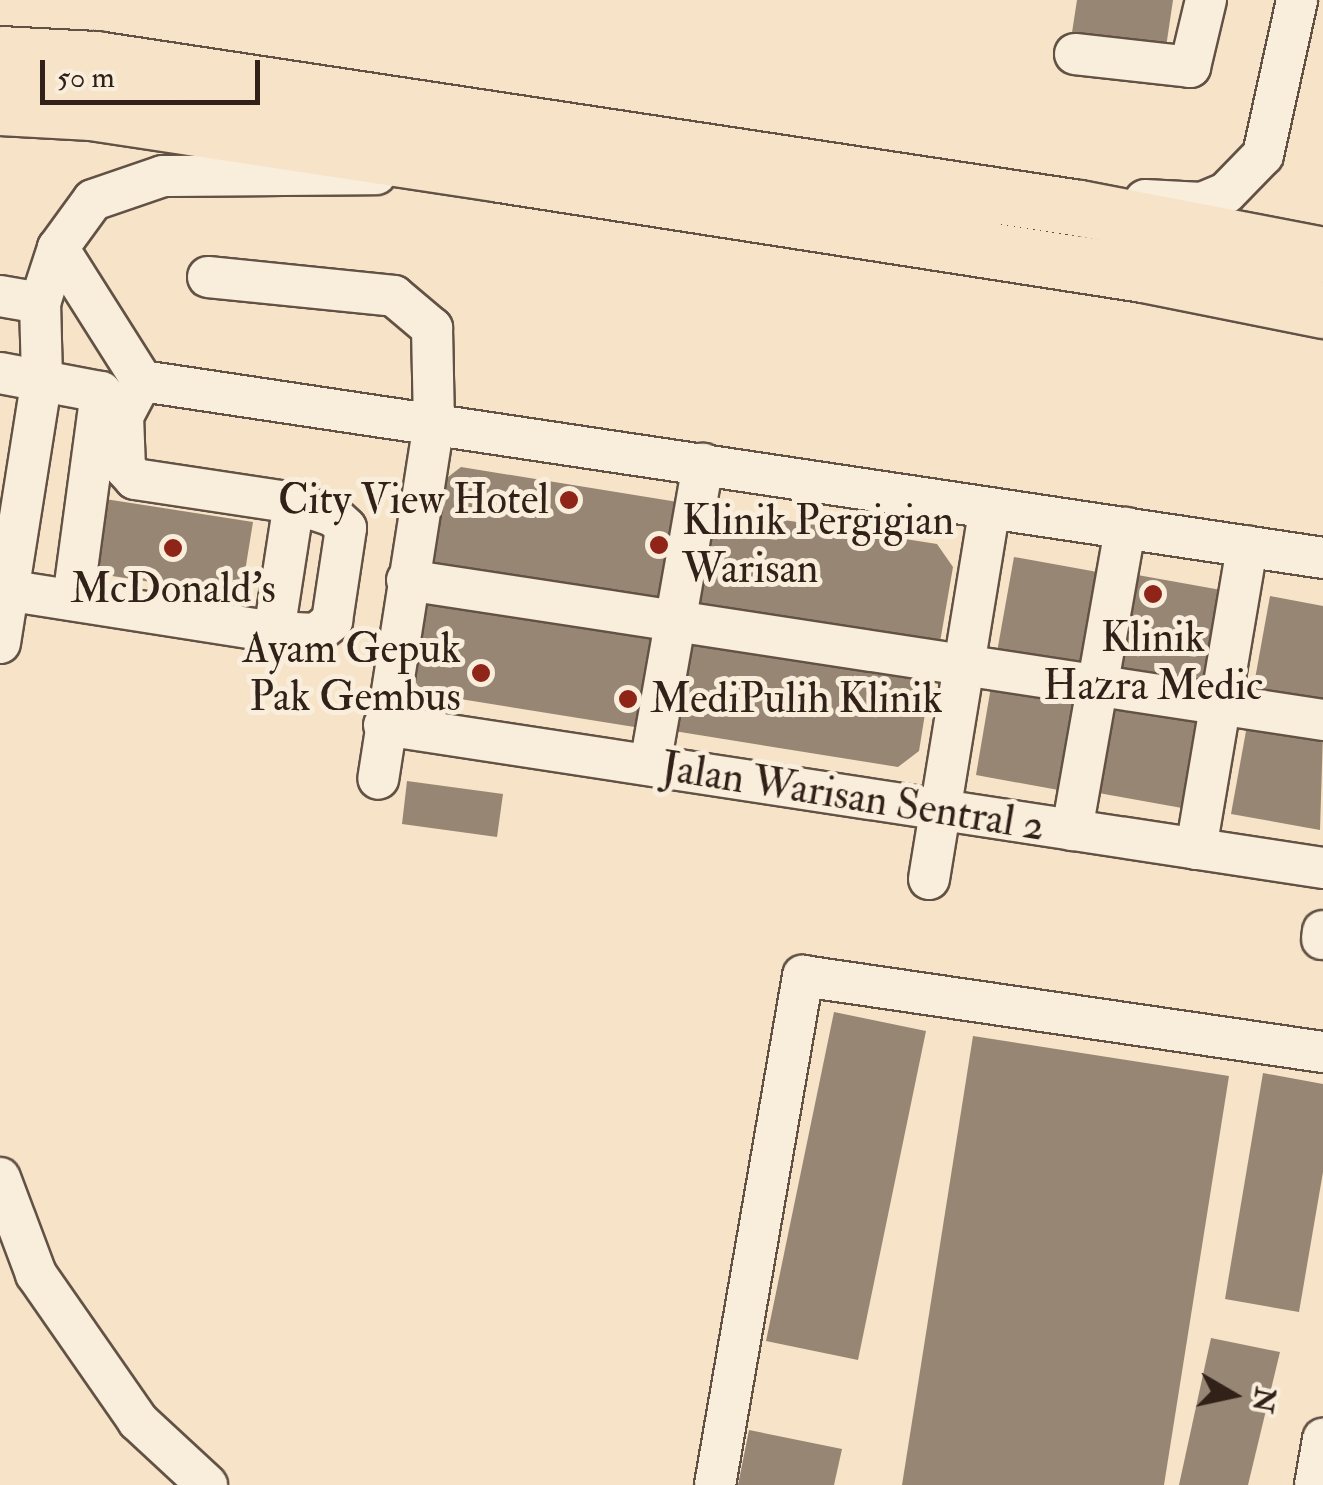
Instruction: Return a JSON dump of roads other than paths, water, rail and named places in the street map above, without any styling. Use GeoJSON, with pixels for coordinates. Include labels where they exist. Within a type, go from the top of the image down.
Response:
{"type":"FeatureCollection","features":[{"type":"Feature","properties":{"kind":"highway"},"geometry":{"type":"LineString","coordinates":[[0,54],[95,59],[1079,208],[1323,255]]}},
{"type":"Feature","properties":{"kind":"highway"},"geometry":{"type":"LineString","coordinates":[[0,108],[91,112],[500,174],[1143,274],[1323,310]]}},
{"type":"Feature","properties":{"kind":"street"},"geometry":{"type":"LineString","coordinates":[[1075,54],[1190,67],[1206,0]]}},
{"type":"Feature","properties":{"kind":"street"},"geometry":{"type":"LineString","coordinates":[[1079,208],[1132,198],[1202,203],[1248,176],[1272,130],[1297,0]]}},
{"type":"Feature","properties":{"kind":"street"},"geometry":{"type":"LineString","coordinates":[[0,644],[12,592],[42,378],[40,303],[58,248],[93,200],[163,176],[500,174]]}},
{"type":"Feature","properties":{"kind":"street"},"geometry":{"type":"LineString","coordinates":[[12,592],[274,632],[316,634],[332,621],[346,528],[334,516],[294,503],[134,479],[125,468],[122,396],[58,248]]}},
{"type":"Feature","properties":{"kind":"street"},"geometry":{"type":"LineString","coordinates":[[208,277],[394,296],[432,328],[434,423],[378,779]]}},
{"type":"Feature","properties":{"kind":"street"},"geometry":{"type":"LineString","coordinates":[[0,296],[40,303]]}},
{"type":"Feature","properties":{"kind":"street"},"geometry":{"type":"LineString","coordinates":[[0,373],[122,396],[434,423],[1323,558]]}},
{"type":"Feature","properties":{"kind":"street"},"geometry":{"type":"LineString","coordinates":[[73,600],[122,396]]}},
{"type":"Feature","properties":{"kind":"street"},"geometry":{"type":"LineString","coordinates":[[650,766],[672,621],[704,464]]}},
{"type":"Feature","properties":{"kind":"street"},"geometry":{"type":"LineString","coordinates":[[274,632],[294,503]]}},
{"type":"Feature","properties":{"kind":"street"},"geometry":{"type":"LineString","coordinates":[[929,879],[990,508]]}},
{"type":"Feature","properties":{"kind":"street"},"geometry":{"type":"LineString","coordinates":[[1072,830],[1125,528]]}},
{"type":"Feature","properties":{"kind":"street"},"geometry":{"type":"LineString","coordinates":[[1196,849],[1248,546]]}},
{"type":"Feature","properties":{"kind":"street"},"geometry":{"type":"LineString","coordinates":[[407,580],[1323,720]]}},
{"type":"Feature","properties":{"kind":"street","name":"Jalan Warisan Sentral 2"},"geometry":{"type":"LineString","coordinates":[[384,725],[1323,868]]}},
{"type":"Feature","properties":{"kind":"street"},"geometry":{"type":"LineString","coordinates":[[1322,940],[1323,931]]}},
{"type":"Feature","properties":{"kind":"street"},"geometry":{"type":"LineString","coordinates":[[715,1485],[803,976],[1323,1052]]}},
{"type":"Feature","properties":{"kind":"street"},"geometry":{"type":"LineString","coordinates":[[0,1178],[36,1274],[138,1420],[207,1485]]}},
{"type":"Feature","properties":{"kind":"street"},"geometry":{"type":"LineString","coordinates":[[1315,1485],[1323,1439]]}},
{"type":"Feature","properties":{"kind":"place","name":"City View Hotel"},"geometry":{"type":"Point","coordinates":[569,500]}},
{"type":"Feature","properties":{"kind":"place","name":"Klinik Pergigian Warisan"},"geometry":{"type":"Point","coordinates":[659,545]}},
{"type":"Feature","properties":{"kind":"place","name":"McDonald's"},"geometry":{"type":"Point","coordinates":[173,548]}},
{"type":"Feature","properties":{"kind":"place","name":"Klinik Hazra Medic"},"geometry":{"type":"Point","coordinates":[1153,594]}},
{"type":"Feature","properties":{"kind":"place","name":"Ayam Gepuk Pak Gembus"},"geometry":{"type":"Point","coordinates":[481,673]}},
{"type":"Feature","properties":{"kind":"place","name":"MediPulih Klinik"},"geometry":{"type":"Point","coordinates":[628,699]}}]}
